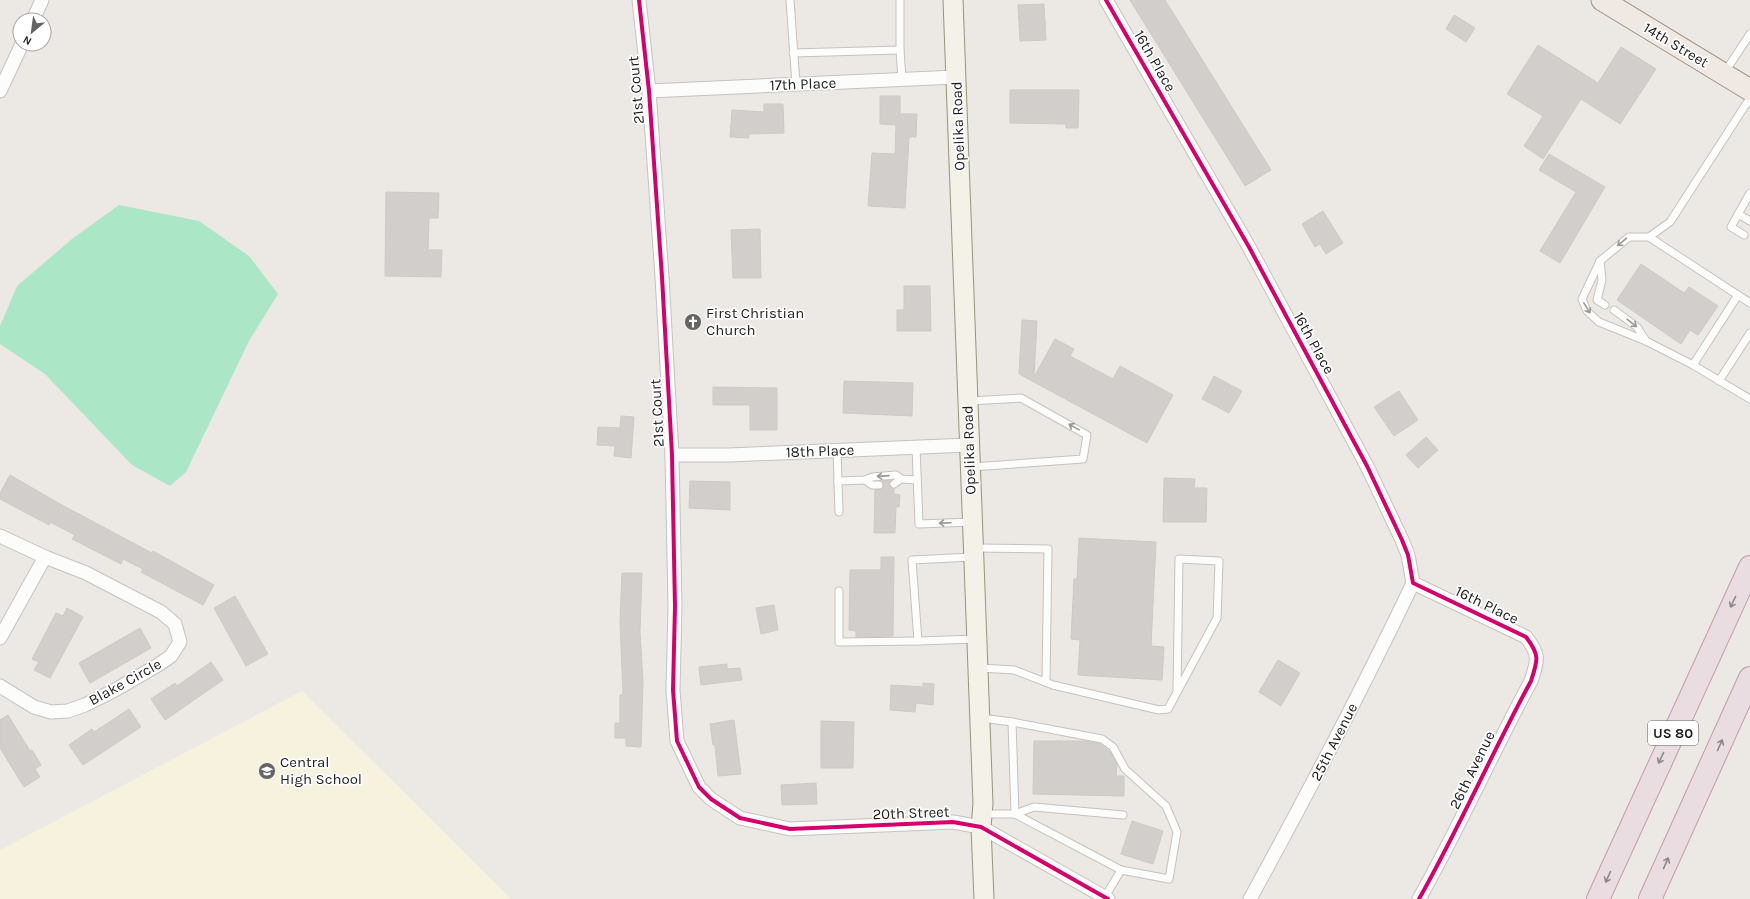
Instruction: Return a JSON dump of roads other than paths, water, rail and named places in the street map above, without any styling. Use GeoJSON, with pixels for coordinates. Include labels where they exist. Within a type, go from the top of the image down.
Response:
{"type":"FeatureCollection","features":[{"type":"Feature","properties":{"kind":"highway","name":"US 80"},"geometry":{"type":"LineString","coordinates":[[1598,899],[1750,567]]}},
{"type":"Feature","properties":{"kind":"highway","name":"US 80"},"geometry":{"type":"LineString","coordinates":[[1650,899],[1750,678]]}},
{"type":"Feature","properties":{"kind":"main road","name":"Opelika Road"},"geometry":{"type":"LineString","coordinates":[[953,0],[979,718],[984,899]]}},
{"type":"Feature","properties":{"kind":"main road","name":"14th Street"},"geometry":{"type":"LineString","coordinates":[[1602,0],[1750,90]]}},
{"type":"Feature","properties":{"kind":"street"},"geometry":{"type":"LineString","coordinates":[[37,12],[42,0]]}},
{"type":"Feature","properties":{"kind":"street","name":"21st Court"},"geometry":{"type":"LineString","coordinates":[[639,0],[649,91],[662,277],[672,455],[675,606],[673,690],[677,740],[699,787],[711,800],[724,809]]}},
{"type":"Feature","properties":{"kind":"street","name":"16th Place"},"geometry":{"type":"LineString","coordinates":[[1106,0],[1249,247],[1367,466],[1408,555],[1413,583],[1526,637],[1536,650]]}},
{"type":"Feature","properties":{"kind":"street"},"geometry":{"type":"LineString","coordinates":[[0,91],[18,52]]}},
{"type":"Feature","properties":{"kind":"street","name":"17th Place"},"geometry":{"type":"LineString","coordinates":[[649,91],[956,77]]}},
{"type":"Feature","properties":{"kind":"street","name":"18th Place"},"geometry":{"type":"LineString","coordinates":[[672,455],[969,445]]}},
{"type":"Feature","properties":{"kind":"street"},"geometry":{"type":"LineString","coordinates":[[0,536],[45,557],[0,638]]}},
{"type":"Feature","properties":{"kind":"street","name":"Blake Circle"},"geometry":{"type":"LineString","coordinates":[[0,686],[34,707],[50,712],[68,711],[85,705],[115,690],[158,665],[171,656],[180,642],[175,624],[161,612],[86,573],[45,557]]}},
{"type":"Feature","properties":{"kind":"street","name":"25th Avenue"},"geometry":{"type":"LineString","coordinates":[[1250,899],[1308,793],[1380,652],[1413,583]]}},
{"type":"Feature","properties":{"kind":"street","name":"26th Avenue"},"geometry":{"type":"LineString","coordinates":[[1419,899],[1442,859],[1478,784],[1532,681],[1537,666],[1536,650]]}},
{"type":"Feature","properties":{"kind":"street","name":"20th Street"},"geometry":{"type":"LineString","coordinates":[[724,809],[740,818],[790,829],[982,820],[1107,898]]}},
{"type":"Feature","properties":{"kind":"lane"},"geometry":{"type":"LineString","coordinates":[[790,0],[796,84]]}},
{"type":"Feature","properties":{"kind":"lane"},"geometry":{"type":"LineString","coordinates":[[900,0],[900,50],[902,80]]}},
{"type":"Feature","properties":{"kind":"lane"},"geometry":{"type":"LineString","coordinates":[[1723,74],[1750,34]]}},
{"type":"Feature","properties":{"kind":"lane"},"geometry":{"type":"LineString","coordinates":[[793,53],[900,50]]}},
{"type":"Feature","properties":{"kind":"lane"},"geometry":{"type":"LineString","coordinates":[[1649,237],[1670,222],[1750,98]]}},
{"type":"Feature","properties":{"kind":"lane"},"geometry":{"type":"LineString","coordinates":[[1744,235],[1731,227],[1738,214],[1748,202],[1750,193]]}},
{"type":"Feature","properties":{"kind":"lane"},"geometry":{"type":"LineString","coordinates":[[1738,214],[1750,222]]}},
{"type":"Feature","properties":{"kind":"lane"},"geometry":{"type":"LineString","coordinates":[[1750,303],[1649,237],[1629,237],[1600,261],[1582,299],[1587,311],[1599,322],[1646,341],[1693,365],[1750,400]]}},
{"type":"Feature","properties":{"kind":"lane"},"geometry":{"type":"LineString","coordinates":[[1600,261],[1602,280],[1597,300],[1605,305]]}},
{"type":"Feature","properties":{"kind":"lane"},"geometry":{"type":"LineString","coordinates":[[1693,365],[1738,295]]}},
{"type":"Feature","properties":{"kind":"lane"},"geometry":{"type":"LineString","coordinates":[[1614,310],[1637,326],[1646,341]]}},
{"type":"Feature","properties":{"kind":"lane"},"geometry":{"type":"LineString","coordinates":[[1719,381],[1750,334]]}},
{"type":"Feature","properties":{"kind":"lane"},"geometry":{"type":"LineString","coordinates":[[967,401],[1022,398],[1087,435],[1084,458],[970,468]]}},
{"type":"Feature","properties":{"kind":"lane"},"geometry":{"type":"LineString","coordinates":[[916,447],[918,524],[972,522]]}},
{"type":"Feature","properties":{"kind":"lane"},"geometry":{"type":"LineString","coordinates":[[837,450],[839,512]]}},
{"type":"Feature","properties":{"kind":"lane"},"geometry":{"type":"LineString","coordinates":[[838,481],[865,480],[872,477],[896,475],[901,480]]}},
{"type":"Feature","properties":{"kind":"lane"},"geometry":{"type":"LineString","coordinates":[[865,480],[872,485],[878,485]]}},
{"type":"Feature","properties":{"kind":"lane"},"geometry":{"type":"LineString","coordinates":[[894,484],[901,480],[917,480]]}},
{"type":"Feature","properties":{"kind":"lane"},"geometry":{"type":"LineString","coordinates":[[918,641],[912,560],[973,552],[1048,549],[1046,682]]}},
{"type":"Feature","properties":{"kind":"lane"},"geometry":{"type":"LineString","coordinates":[[977,668],[1014,670],[1046,682],[1159,710],[1168,709],[1217,618],[1220,561],[1178,559],[1177,692]]}},
{"type":"Feature","properties":{"kind":"lane"},"geometry":{"type":"LineString","coordinates":[[839,591],[838,642],[976,639]]}},
{"type":"Feature","properties":{"kind":"lane"},"geometry":{"type":"LineString","coordinates":[[979,718],[1012,722],[1102,739],[1113,747],[1125,769],[1166,806],[1177,832],[1169,879],[1120,870],[1015,814]]}},
{"type":"Feature","properties":{"kind":"lane"},"geometry":{"type":"LineString","coordinates":[[1012,722],[1015,814]]}},
{"type":"Feature","properties":{"kind":"lane"},"geometry":{"type":"LineString","coordinates":[[982,820],[1015,814],[1034,807],[1123,815]]}},
{"type":"Feature","properties":{"kind":"lane"},"geometry":{"type":"LineString","coordinates":[[1107,898],[1120,870]]}},
{"type":"Feature","properties":{"kind":"place","name":"First Christian Church"},"geometry":{"type":"Point","coordinates":[693,322]}},
{"type":"Feature","properties":{"kind":"place","name":"Central High School"},"geometry":{"type":"Point","coordinates":[267,771]}}]}
